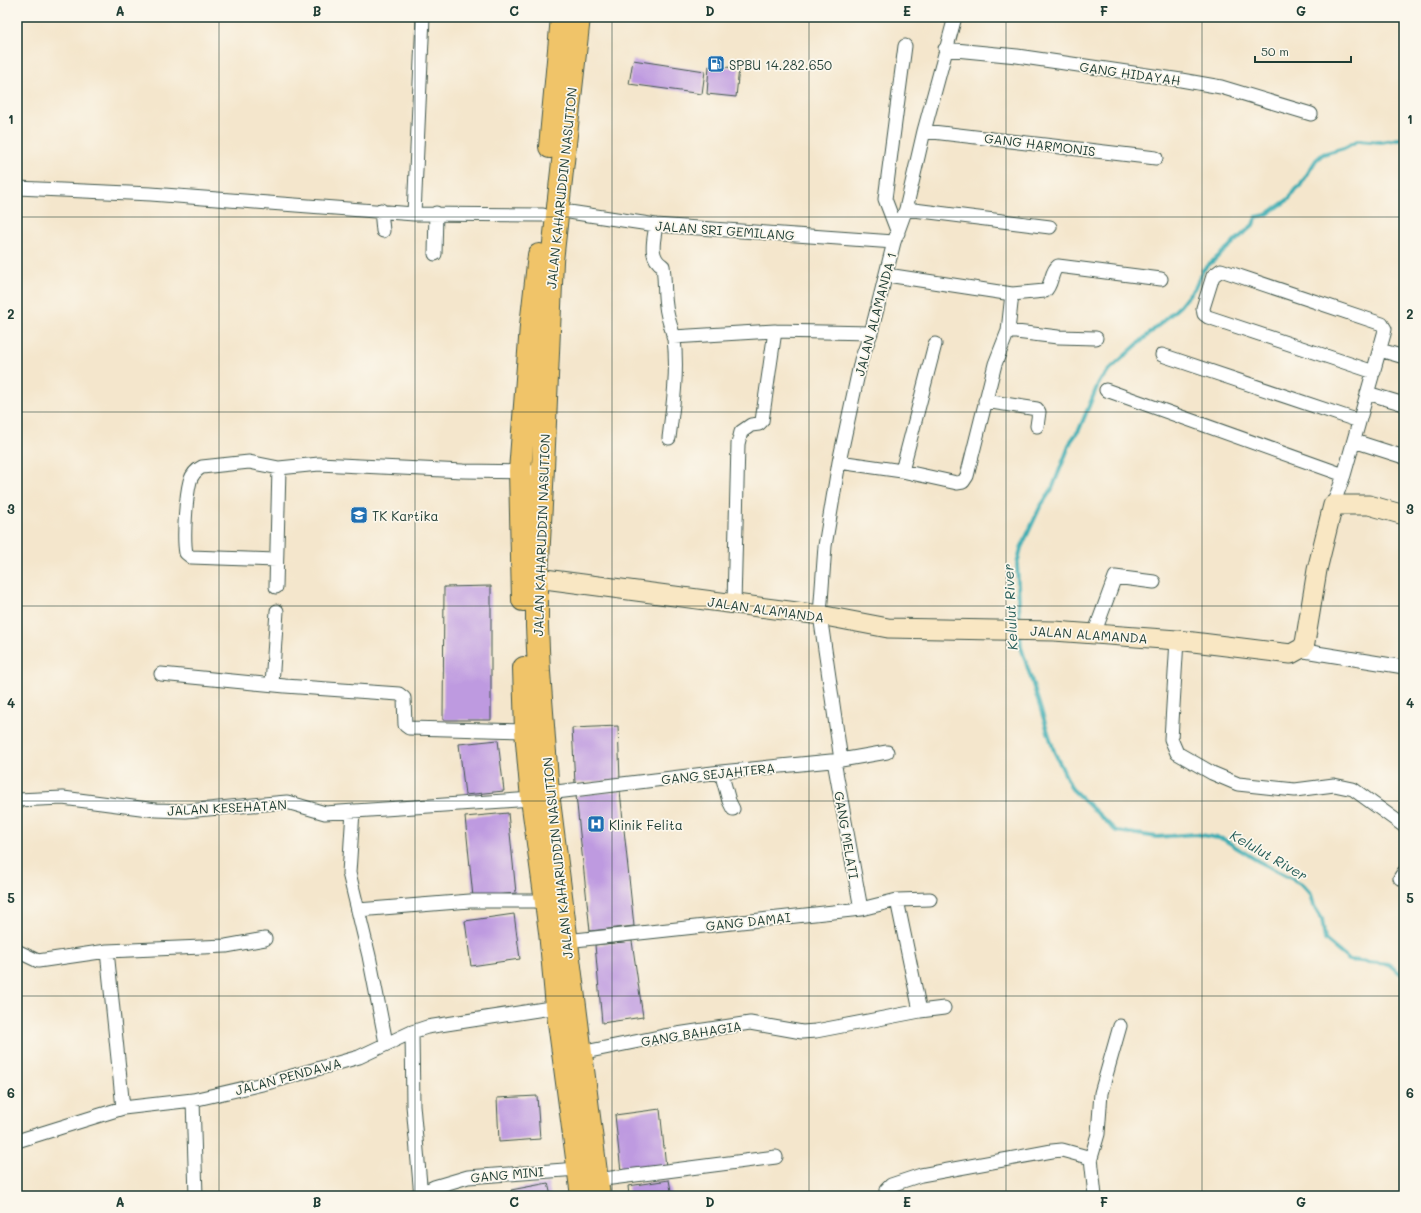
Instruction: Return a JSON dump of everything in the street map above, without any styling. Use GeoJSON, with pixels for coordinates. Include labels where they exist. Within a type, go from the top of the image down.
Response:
{"type":"FeatureCollection","features":[{"type":"Feature","properties":{"kind":"highway","name":"JALAN KAHARUDDIN NASUTION"},"geometry":{"type":"LineString","coordinates":[[562,17],[550,213],[552,261],[537,578],[540,796],[546,901],[557,1007],[591,1182]]}},
{"type":"Feature","properties":{"kind":"highway","name":"JALAN KAHARUDDIN NASUTION"},"geometry":{"type":"LineString","coordinates":[[579,17],[550,213],[531,326],[520,471],[526,731],[540,796],[566,941],[580,1053],[591,1182],[582,1196]]}},
{"type":"Feature","properties":{"kind":"street"},"geometry":{"type":"LineString","coordinates":[[414,214],[424,17]]}},
{"type":"Feature","properties":{"kind":"street","name":"JALAN ALAMANDA 1"},"geometry":{"type":"LineString","coordinates":[[820,615],[825,546],[839,462],[860,360],[871,332],[896,238],[906,209],[924,131],[955,17]]}},
{"type":"Feature","properties":{"kind":"street"},"geometry":{"type":"LineString","coordinates":[[896,238],[885,199],[905,46]]}},
{"type":"Feature","properties":{"kind":"street","name":"GANG HIDAYAH"},"geometry":{"type":"LineString","coordinates":[[946,49],[1017,56],[1221,87],[1311,114]]}},
{"type":"Feature","properties":{"kind":"street","name":"GANG HARMONIS"},"geometry":{"type":"LineString","coordinates":[[924,131],[1156,158]]}},
{"type":"Feature","properties":{"kind":"street","name":"JALAN SRI GEMILANG"},"geometry":{"type":"LineString","coordinates":[[17,188],[151,194],[381,210],[414,214],[550,213],[656,225],[896,238]]}},
{"type":"Feature","properties":{"kind":"street"},"geometry":{"type":"LineString","coordinates":[[906,209],[1050,227]]}},
{"type":"Feature","properties":{"kind":"street"},"geometry":{"type":"LineString","coordinates":[[381,210],[383,231]]}},
{"type":"Feature","properties":{"kind":"street"},"geometry":{"type":"LineString","coordinates":[[435,254],[436,213]]}},
{"type":"Feature","properties":{"kind":"street"},"geometry":{"type":"LineString","coordinates":[[656,225],[653,252],[656,262],[662,266],[665,279],[667,320],[673,337],[674,391],[670,438]]}},
{"type":"Feature","properties":{"kind":"street"},"geometry":{"type":"LineString","coordinates":[[887,275],[1012,294],[1045,291],[1050,286],[1054,270],[1058,266],[1161,279]]}},
{"type":"Feature","properties":{"kind":"street"},"geometry":{"type":"LineString","coordinates":[[1298,650],[1304,643],[1317,570],[1333,505],[1344,475],[1374,372],[1385,329],[1382,324],[1221,270],[1213,276],[1203,308],[1204,314],[1208,317],[1374,372]]}},
{"type":"Feature","properties":{"kind":"street"},"geometry":{"type":"LineString","coordinates":[[839,462],[902,471],[957,483],[963,482],[967,476],[995,364],[1008,331],[1012,294]]}},
{"type":"Feature","properties":{"kind":"street"},"geometry":{"type":"LineString","coordinates":[[673,337],[775,331],[871,332]]}},
{"type":"Feature","properties":{"kind":"street"},"geometry":{"type":"LineString","coordinates":[[734,604],[738,444],[741,432],[751,425],[759,424],[762,420],[775,331]]}},
{"type":"Feature","properties":{"kind":"street"},"geometry":{"type":"LineString","coordinates":[[1008,331],[1058,337],[1096,338]]}},
{"type":"Feature","properties":{"kind":"street"},"geometry":{"type":"LineString","coordinates":[[902,471],[935,344]]}},
{"type":"Feature","properties":{"kind":"street"},"geometry":{"type":"LineString","coordinates":[[1380,350],[1404,357]]}},
{"type":"Feature","properties":{"kind":"street"},"geometry":{"type":"LineString","coordinates":[[1162,355],[1359,422]]}},
{"type":"Feature","properties":{"kind":"street"},"geometry":{"type":"LineString","coordinates":[[1106,390],[1344,475]]}},
{"type":"Feature","properties":{"kind":"street"},"geometry":{"type":"LineString","coordinates":[[1367,393],[1404,404]]}},
{"type":"Feature","properties":{"kind":"street"},"geometry":{"type":"LineString","coordinates":[[985,401],[1037,409],[1039,412],[1037,426]]}},
{"type":"Feature","properties":{"kind":"street"},"geometry":{"type":"LineString","coordinates":[[1354,441],[1404,457]]}},
{"type":"Feature","properties":{"kind":"street"},"geometry":{"type":"LineString","coordinates":[[276,560],[191,557],[186,554],[185,549],[190,481],[196,471],[202,467],[249,462],[279,468],[320,464],[463,471],[543,472]]}},
{"type":"Feature","properties":{"kind":"street"},"geometry":{"type":"LineString","coordinates":[[276,587],[279,468]]}},
{"type":"Feature","properties":{"kind":"street"},"geometry":{"type":"LineString","coordinates":[[1333,505],[1369,505],[1404,515]]}},
{"type":"Feature","properties":{"kind":"street"},"geometry":{"type":"LineString","coordinates":[[1094,634],[1115,577],[1154,582]]}},
{"type":"Feature","properties":{"kind":"street","name":"JALAN ALAMANDA"},"geometry":{"type":"LineString","coordinates":[[537,578],[820,615],[888,628],[1020,630],[1177,640],[1291,654],[1298,650]]}},
{"type":"Feature","properties":{"kind":"street"},"geometry":{"type":"LineString","coordinates":[[272,684],[277,611]]}},
{"type":"Feature","properties":{"kind":"street","name":"GANG MELATI"},"geometry":{"type":"LineString","coordinates":[[820,615],[838,760],[861,909]]}},
{"type":"Feature","properties":{"kind":"street"},"geometry":{"type":"LineString","coordinates":[[1177,640],[1171,739],[1177,753],[1212,773],[1238,784],[1295,790],[1334,785],[1346,786],[1353,789],[1404,826]]}},
{"type":"Feature","properties":{"kind":"street"},"geometry":{"type":"LineString","coordinates":[[1298,650],[1404,667]]}},
{"type":"Feature","properties":{"kind":"street"},"geometry":{"type":"LineString","coordinates":[[161,674],[285,686],[399,694],[404,698],[405,725],[409,728],[526,731]]}},
{"type":"Feature","properties":{"kind":"street","name":"GANG SEJAHTERA"},"geometry":{"type":"LineString","coordinates":[[540,796],[722,772],[838,760],[887,752]]}},
{"type":"Feature","properties":{"kind":"street"},"geometry":{"type":"LineString","coordinates":[[722,772],[729,801],[733,809]]}},
{"type":"Feature","properties":{"kind":"street","name":"JALAN KESEHATAN"},"geometry":{"type":"LineString","coordinates":[[17,800],[63,798],[156,810],[186,811],[287,802],[325,813],[540,796]]}},
{"type":"Feature","properties":{"kind":"street"},"geometry":{"type":"LineString","coordinates":[[353,811],[349,874],[370,956],[386,1043]]}},
{"type":"Feature","properties":{"kind":"street","name":"GANG DAMAI"},"geometry":{"type":"LineString","coordinates":[[566,941],[861,909],[897,900],[930,899]]}},
{"type":"Feature","properties":{"kind":"street"},"geometry":{"type":"LineString","coordinates":[[897,900],[920,1011]]}},
{"type":"Feature","properties":{"kind":"street"},"geometry":{"type":"LineString","coordinates":[[358,910],[470,901],[546,901]]}},
{"type":"Feature","properties":{"kind":"street"},"geometry":{"type":"LineString","coordinates":[[17,951],[38,961],[107,951],[226,946],[265,939]]}},
{"type":"Feature","properties":{"kind":"street"},"geometry":{"type":"LineString","coordinates":[[107,951],[123,1108]]}},
{"type":"Feature","properties":{"kind":"street","name":"JALAN PENDAWA"},"geometry":{"type":"LineString","coordinates":[[17,1142],[123,1108],[193,1100],[271,1082],[359,1057],[386,1043],[427,1027],[557,1007]]}},
{"type":"Feature","properties":{"kind":"street","name":"GANG BAHAGIA"},"geometry":{"type":"LineString","coordinates":[[580,1053],[664,1036],[750,1023],[802,1032],[816,1031],[920,1011],[944,1008]]}},
{"type":"Feature","properties":{"kind":"street"},"geometry":{"type":"LineString","coordinates":[[1095,1196],[1091,1158],[1098,1134],[1101,1093],[1120,1026]]}},
{"type":"Feature","properties":{"kind":"street"},"geometry":{"type":"LineString","coordinates":[[412,1032],[413,1105],[419,1195]]}},
{"type":"Feature","properties":{"kind":"street"},"geometry":{"type":"LineString","coordinates":[[193,1100],[196,1196]]}},
{"type":"Feature","properties":{"kind":"street"},"geometry":{"type":"LineString","coordinates":[[887,1196],[886,1190],[891,1185],[920,1175],[975,1164],[1062,1150],[1091,1158]]}},
{"type":"Feature","properties":{"kind":"street","name":"GANG MINI"},"geometry":{"type":"LineString","coordinates":[[419,1195],[468,1177],[591,1182],[776,1157]]}},
{"type":"Feature","properties":{"kind":"building"},"geometry":{"type":"Polygon","coordinates":[[[633,60],[705,71],[702,94],[629,84],[633,60]]]}},
{"type":"Feature","properties":{"kind":"building"},"geometry":{"type":"Polygon","coordinates":[[[709,66],[739,68],[736,97],[707,94],[709,66]]]}},
{"type":"Feature","properties":{"kind":"building"},"geometry":{"type":"Polygon","coordinates":[[[491,586],[491,720],[443,720],[444,587],[491,586]]]}},
{"type":"Feature","properties":{"kind":"building"},"geometry":{"type":"Polygon","coordinates":[[[618,726],[620,780],[575,783],[572,728],[618,726]]]}},
{"type":"Feature","properties":{"kind":"building"},"geometry":{"type":"Polygon","coordinates":[[[498,740],[504,791],[465,795],[459,744],[498,740]]]}},
{"type":"Feature","properties":{"kind":"building"},"geometry":{"type":"Polygon","coordinates":[[[620,791],[634,926],[590,931],[576,795],[620,791]]]}},
{"type":"Feature","properties":{"kind":"building"},"geometry":{"type":"Polygon","coordinates":[[[508,813],[516,893],[473,897],[465,817],[508,813]]]}},
{"type":"Feature","properties":{"kind":"building"},"geometry":{"type":"Polygon","coordinates":[[[514,914],[520,959],[471,966],[465,921],[514,914]]]}},
{"type":"Feature","properties":{"kind":"building"},"geometry":{"type":"Polygon","coordinates":[[[632,941],[643,1017],[602,1023],[595,945],[632,941]]]}},
{"type":"Feature","properties":{"kind":"building"},"geometry":{"type":"Polygon","coordinates":[[[537,1096],[540,1139],[499,1142],[497,1098],[537,1096]]]}},
{"type":"Feature","properties":{"kind":"building"},"geometry":{"type":"Polygon","coordinates":[[[660,1109],[666,1167],[621,1172],[615,1115],[660,1109]]]}},
{"type":"Feature","properties":{"kind":"building"},"geometry":{"type":"Polygon","coordinates":[[[669,1180],[672,1196],[629,1196],[628,1186],[669,1180]]]}},
{"type":"Feature","properties":{"kind":"building"},"geometry":{"type":"Polygon","coordinates":[[[548,1183],[551,1196],[513,1196],[511,1190],[548,1183]]]}},
{"type":"Feature","properties":{"kind":"waterway","name":"Kelulut River"},"geometry":{"type":"LineString","coordinates":[[1020,625],[1017,564],[1021,548],[1040,507],[1052,489],[1071,441],[1079,430],[1099,382],[1109,370],[1180,306],[1196,286],[1203,270],[1253,225],[1256,217],[1266,215],[1289,199],[1293,192],[1300,186],[1316,160],[1323,154],[1344,148],[1359,140],[1381,142],[1404,138]]}},
{"type":"Feature","properties":{"kind":"waterway","name":"Kelulut River"},"geometry":{"type":"LineString","coordinates":[[1020,635],[1021,647],[1054,751],[1072,789],[1116,831],[1157,837],[1196,834],[1223,839],[1258,861],[1302,884],[1311,894],[1314,906],[1322,919],[1325,940],[1349,960],[1388,964],[1404,976]]}},
{"type":"Feature","properties":{"kind":"place","name":"SPBU 14.282.650"},"geometry":{"type":"Point","coordinates":[716,64]}},
{"type":"Feature","properties":{"kind":"place","name":"TK Kartika"},"geometry":{"type":"Point","coordinates":[359,515]}},
{"type":"Feature","properties":{"kind":"place","name":"Klinik Felita"},"geometry":{"type":"Point","coordinates":[596,824]}}]}
